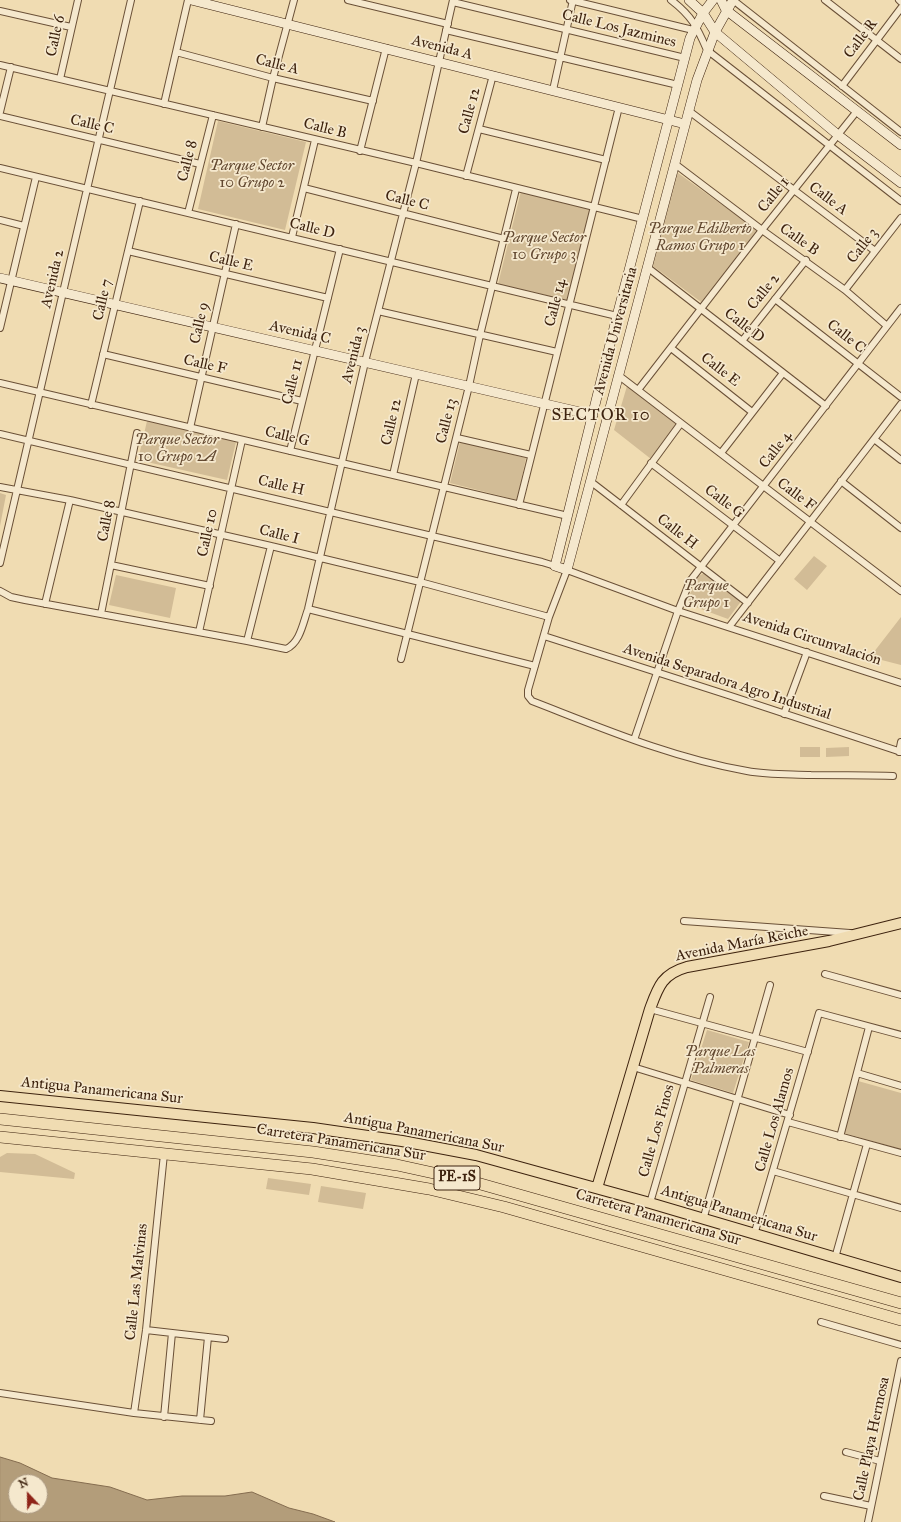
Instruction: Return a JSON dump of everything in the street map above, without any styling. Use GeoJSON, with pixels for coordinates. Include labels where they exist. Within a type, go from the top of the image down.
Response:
{"type":"FeatureCollection","features":[{"type":"Feature","properties":{"kind":"highway","name":"Carretera Panamericana Sur"},"geometry":{"type":"LineString","coordinates":[[0,1119],[312,1152],[359,1158],[425,1171],[510,1191],[901,1303]]}},
{"type":"Feature","properties":{"kind":"highway","name":"Carretera Panamericana Sur"},"geometry":{"type":"LineString","coordinates":[[0,1138],[312,1169],[429,1189],[504,1207],[901,1320]]}},
{"type":"Feature","properties":{"kind":"main road","name":"Avenida María Reiche"},"geometry":{"type":"LineString","coordinates":[[597,1188],[650,1009],[660,983],[671,973],[678,970],[829,941],[901,923]]}},
{"type":"Feature","properties":{"kind":"main road","name":"Antigua Panamericana Sur"},"geometry":{"type":"LineString","coordinates":[[0,1096],[313,1128],[476,1154],[650,1203],[703,1220],[901,1277]]}},
{"type":"Feature","properties":{"kind":"street","name":"Calle 6"},"geometry":{"type":"LineString","coordinates":[[60,79],[78,0]]}},
{"type":"Feature","properties":{"kind":"street","name":"Avenida 2"},"geometry":{"type":"LineString","coordinates":[[0,563],[3,537],[17,491],[29,441],[131,0]]}},
{"type":"Feature","properties":{"kind":"street"},"geometry":{"type":"LineString","coordinates":[[164,104],[188,0]]}},
{"type":"Feature","properties":{"kind":"street","name":"Avenida A"},"geometry":{"type":"LineString","coordinates":[[191,0],[685,124]]}},
{"type":"Feature","properties":{"kind":"street"},"geometry":{"type":"LineString","coordinates":[[262,127],[273,78],[294,0]]}},
{"type":"Feature","properties":{"kind":"street"},"geometry":{"type":"LineString","coordinates":[[348,0],[560,57],[678,85]]}},
{"type":"Feature","properties":{"kind":"street"},"geometry":{"type":"LineString","coordinates":[[553,90],[572,0],[694,28]]}},
{"type":"Feature","properties":{"kind":"street"},"geometry":{"type":"LineString","coordinates":[[671,0],[684,10],[707,50],[901,201]]}},
{"type":"Feature","properties":{"kind":"street"},"geometry":{"type":"LineString","coordinates":[[689,0],[702,13],[715,32],[838,135],[901,183]]}},
{"type":"Feature","properties":{"kind":"street","name":"Avenida Universitaria"},"geometry":{"type":"LineString","coordinates":[[555,566],[617,316],[685,58],[694,28],[702,13],[713,0]]}},
{"type":"Feature","properties":{"kind":"street"},"geometry":{"type":"LineString","coordinates":[[720,0],[726,10],[901,145]]}},
{"type":"Feature","properties":{"kind":"street"},"geometry":{"type":"LineString","coordinates":[[733,0],[901,132]]}},
{"type":"Feature","properties":{"kind":"street","name":"Avenida Universitaria"},"geometry":{"type":"LineString","coordinates":[[634,740],[532,701],[528,696],[528,690],[566,570],[685,124],[707,50],[726,10],[733,0]]}},
{"type":"Feature","properties":{"kind":"street"},"geometry":{"type":"LineString","coordinates":[[825,0],[901,59]]}},
{"type":"Feature","properties":{"kind":"street","name":"Avenida 3"},"geometry":{"type":"LineString","coordinates":[[246,641],[286,650],[295,642],[308,609],[365,362],[416,163],[453,1]]}},
{"type":"Feature","properties":{"kind":"street","name":"Calle Los Jazmines"},"geometry":{"type":"LineString","coordinates":[[453,1],[685,58]]}},
{"type":"Feature","properties":{"kind":"street","name":"Calle R"},"geometry":{"type":"LineString","coordinates":[[842,86],[901,8]]}},
{"type":"Feature","properties":{"kind":"street"},"geometry":{"type":"LineString","coordinates":[[0,11],[71,27]]}},
{"type":"Feature","properties":{"kind":"street"},"geometry":{"type":"LineString","coordinates":[[360,151],[386,48]]}},
{"type":"Feature","properties":{"kind":"street","name":"Calle A"},"geometry":{"type":"LineString","coordinates":[[176,52],[273,78],[373,101]]}},
{"type":"Feature","properties":{"kind":"street","name":"Calle B"},"geometry":{"type":"LineString","coordinates":[[0,64],[360,151],[416,163],[516,189],[643,219]]}},
{"type":"Feature","properties":{"kind":"street"},"geometry":{"type":"LineString","coordinates":[[0,112],[11,67]]}},
{"type":"Feature","properties":{"kind":"street","name":"Calle 12"},"geometry":{"type":"LineString","coordinates":[[466,176],[493,76]]}},
{"type":"Feature","properties":{"kind":"street","name":"Calle 14"},"geometry":{"type":"LineString","coordinates":[[518,505],[619,107]]}},
{"type":"Feature","properties":{"kind":"street","name":"Calle A"},"geometry":{"type":"LineString","coordinates":[[689,111],[875,251]]}},
{"type":"Feature","properties":{"kind":"street","name":"Calle 1"},"geometry":{"type":"LineString","coordinates":[[638,390],[762,230],[795,191],[857,111]]}},
{"type":"Feature","properties":{"kind":"street","name":"Calle 8"},"geometry":{"type":"LineString","coordinates":[[188,213],[213,115]]}},
{"type":"Feature","properties":{"kind":"street","name":"Calle C"},"geometry":{"type":"LineString","coordinates":[[0,116],[200,164]]}},
{"type":"Feature","properties":{"kind":"street"},"geometry":{"type":"LineString","coordinates":[[479,129],[606,160]]}},
{"type":"Feature","properties":{"kind":"street"},"geometry":{"type":"LineString","coordinates":[[292,237],[315,140]]}},
{"type":"Feature","properties":{"kind":"street","name":"Calle B"},"geometry":{"type":"LineString","coordinates":[[674,164],[762,230],[806,260],[845,290],[887,326]]}},
{"type":"Feature","properties":{"kind":"street","name":"Calle D"},"geometry":{"type":"LineString","coordinates":[[0,168],[617,316]]}},
{"type":"Feature","properties":{"kind":"street"},"geometry":{"type":"LineString","coordinates":[[0,328],[36,177]]}},
{"type":"Feature","properties":{"kind":"street","name":"Calle C"},"geometry":{"type":"LineString","coordinates":[[304,188],[504,239]]}},
{"type":"Feature","properties":{"kind":"street","name":"Calle 13"},"geometry":{"type":"LineString","coordinates":[[400,659],[470,386],[480,335],[516,189]]}},
{"type":"Feature","properties":{"kind":"street","name":"Calle 7"},"geometry":{"type":"LineString","coordinates":[[91,405],[140,201]]}},
{"type":"Feature","properties":{"kind":"street","name":"Calle 3"},"geometry":{"type":"LineString","coordinates":[[845,290],[901,218]]}},
{"type":"Feature","properties":{"kind":"street"},"geometry":{"type":"LineString","coordinates":[[0,220],[24,226]]}},
{"type":"Feature","properties":{"kind":"street","name":"Calle 9"},"geometry":{"type":"LineString","coordinates":[[190,428],[236,224]]}},
{"type":"Feature","properties":{"kind":"street","name":"Calle 11"},"geometry":{"type":"LineString","coordinates":[[290,452],[340,249]]}},
{"type":"Feature","properties":{"kind":"street","name":"Calle E"},"geometry":{"type":"LineString","coordinates":[[128,251],[328,298]]}},
{"type":"Feature","properties":{"kind":"street","name":"Calle 2"},"geometry":{"type":"LineString","coordinates":[[742,341],[806,260]]}},
{"type":"Feature","properties":{"kind":"street","name":"Calle D"},"geometry":{"type":"LineString","coordinates":[[647,267],[826,406]]}},
{"type":"Feature","properties":{"kind":"street","name":"Avenida C"},"geometry":{"type":"LineString","coordinates":[[0,278],[593,415]]}},
{"type":"Feature","properties":{"kind":"street","name":"Calle C"},"geometry":{"type":"LineString","coordinates":[[775,299],[901,397]]}},
{"type":"Feature","properties":{"kind":"street","name":"Calle 4"},"geometry":{"type":"LineString","coordinates":[[634,740],[687,587],[700,566],[764,486],[901,308]]}},
{"type":"Feature","properties":{"kind":"street"},"geometry":{"type":"LineString","coordinates":[[378,311],[557,352]]}},
{"type":"Feature","properties":{"kind":"street","name":"Calle E"},"geometry":{"type":"LineString","coordinates":[[671,348],[752,412]]}},
{"type":"Feature","properties":{"kind":"street","name":"Calle F"},"geometry":{"type":"LineString","coordinates":[[103,354],[302,401]]}},
{"type":"Feature","properties":{"kind":"street"},"geometry":{"type":"LineString","coordinates":[[721,453],[783,372]]}},
{"type":"Feature","properties":{"kind":"street","name":"Calle 12"},"geometry":{"type":"LineString","coordinates":[[393,476],[416,374]]}},
{"type":"Feature","properties":{"kind":"street","name":"Calle F"},"geometry":{"type":"LineString","coordinates":[[618,375],[901,591]]}},
{"type":"Feature","properties":{"kind":"street","name":"Calle G"},"geometry":{"type":"LineString","coordinates":[[0,384],[568,516]]}},
{"type":"Feature","properties":{"kind":"street"},"geometry":{"type":"LineString","coordinates":[[729,627],[901,404]]}},
{"type":"Feature","properties":{"kind":"street"},"geometry":{"type":"LineString","coordinates":[[620,505],[681,423]]}},
{"type":"Feature","properties":{"kind":"street","name":"Calle 8"},"geometry":{"type":"LineString","coordinates":[[101,614],[137,433]]}},
{"type":"Feature","properties":{"kind":"street","name":"Calle H"},"geometry":{"type":"LineString","coordinates":[[0,434],[432,535],[555,566]]}},
{"type":"Feature","properties":{"kind":"street"},"geometry":{"type":"LineString","coordinates":[[456,438],[531,454]]}},
{"type":"Feature","properties":{"kind":"street"},"geometry":{"type":"LineString","coordinates":[[874,438],[901,460]]}},
{"type":"Feature","properties":{"kind":"street","name":"Calle 10"},"geometry":{"type":"LineString","coordinates":[[199,632],[242,440]]}},
{"type":"Feature","properties":{"kind":"street","name":"Calle G"},"geometry":{"type":"LineString","coordinates":[[652,463],[780,561]]}},
{"type":"Feature","properties":{"kind":"street"},"geometry":{"type":"LineString","coordinates":[[841,481],[901,528]]}},
{"type":"Feature","properties":{"kind":"street","name":"Calle H"},"geometry":{"type":"LineString","coordinates":[[590,482],[748,603]]}},
{"type":"Feature","properties":{"kind":"street","name":"Calle I"},"geometry":{"type":"LineString","coordinates":[[0,488],[70,500],[271,546],[420,582],[550,617]]}},
{"type":"Feature","properties":{"kind":"street"},"geometry":{"type":"LineString","coordinates":[[45,604],[70,500]]}},
{"type":"Feature","properties":{"kind":"street"},"geometry":{"type":"LineString","coordinates":[[0,590],[11,597],[246,641],[271,546]]}},
{"type":"Feature","properties":{"kind":"street"},"geometry":{"type":"LineString","coordinates":[[111,565],[210,586]]}},
{"type":"Feature","properties":{"kind":"street","name":"Avenida Circunvalación"},"geometry":{"type":"LineString","coordinates":[[555,566],[678,611],[901,683]]}},
{"type":"Feature","properties":{"kind":"street"},"geometry":{"type":"LineString","coordinates":[[308,609],[535,666]]}},
{"type":"Feature","properties":{"kind":"street","name":"Avenida Separadora Agro Industrial"},"geometry":{"type":"LineString","coordinates":[[544,636],[900,752]]}},
{"type":"Feature","properties":{"kind":"street"},"geometry":{"type":"LineString","coordinates":[[784,714],[807,652]]}},
{"type":"Feature","properties":{"kind":"street"},"geometry":{"type":"LineString","coordinates":[[634,740],[676,754],[749,771],[777,774],[893,776]]}},
{"type":"Feature","properties":{"kind":"street"},"geometry":{"type":"LineString","coordinates":[[900,752],[901,742]]}},
{"type":"Feature","properties":{"kind":"street"},"geometry":{"type":"LineString","coordinates":[[684,921],[859,934]]}},
{"type":"Feature","properties":{"kind":"street"},"geometry":{"type":"LineString","coordinates":[[825,974],[901,995]]}},
{"type":"Feature","properties":{"kind":"street"},"geometry":{"type":"LineString","coordinates":[[703,1220],[770,985]]}},
{"type":"Feature","properties":{"kind":"street","name":"Calle Los Pinos"},"geometry":{"type":"LineString","coordinates":[[650,1203],[710,997]]}},
{"type":"Feature","properties":{"kind":"street"},"geometry":{"type":"LineString","coordinates":[[650,1009],[808,1052]]}},
{"type":"Feature","properties":{"kind":"street","name":"Calle Los Alamos"},"geometry":{"type":"LineString","coordinates":[[754,1235],[820,1013],[869,1027]]}},
{"type":"Feature","properties":{"kind":"street"},"geometry":{"type":"LineString","coordinates":[[840,1137],[869,1027],[901,1035]]}},
{"type":"Feature","properties":{"kind":"street"},"geometry":{"type":"LineString","coordinates":[[633,1067],[790,1115]]}},
{"type":"Feature","properties":{"kind":"street"},"geometry":{"type":"LineString","coordinates":[[857,1073],[901,1086]]}},
{"type":"Feature","properties":{"kind":"street"},"geometry":{"type":"LineString","coordinates":[[788,1122],[901,1153]]}},
{"type":"Feature","properties":{"kind":"street"},"geometry":{"type":"LineString","coordinates":[[835,1258],[867,1144]]}},
{"type":"Feature","properties":{"kind":"street","name":"Calle Las Malvinas"},"geometry":{"type":"LineString","coordinates":[[134,1413],[146,1330],[164,1154]]}},
{"type":"Feature","properties":{"kind":"street"},"geometry":{"type":"LineString","coordinates":[[773,1171],[901,1208]]}},
{"type":"Feature","properties":{"kind":"street"},"geometry":{"type":"LineString","coordinates":[[821,1322],[901,1345]]}},
{"type":"Feature","properties":{"kind":"street"},"geometry":{"type":"LineString","coordinates":[[146,1330],[225,1339]]}},
{"type":"Feature","properties":{"kind":"street"},"geometry":{"type":"LineString","coordinates":[[164,1417],[172,1333]]}},
{"type":"Feature","properties":{"kind":"street"},"geometry":{"type":"LineString","coordinates":[[200,1420],[208,1337]]}},
{"type":"Feature","properties":{"kind":"street","name":"Calle Playa Hermosa"},"geometry":{"type":"LineString","coordinates":[[868,1522],[901,1361]]}},
{"type":"Feature","properties":{"kind":"street"},"geometry":{"type":"LineString","coordinates":[[0,1393],[164,1417],[211,1421]]}},
{"type":"Feature","properties":{"kind":"street"},"geometry":{"type":"LineString","coordinates":[[846,1452],[880,1461]]}},
{"type":"Feature","properties":{"kind":"street"},"geometry":{"type":"LineString","coordinates":[[824,1496],[871,1506]]}},
{"type":"Feature","properties":{"kind":"green space","name":"Parque Sector 10 Grupo 2"},"geometry":{"type":"Polygon","coordinates":[[[218,121],[306,142],[285,230],[198,209],[218,121]]]}},
{"type":"Feature","properties":{"kind":"green space","name":"Parque Edilberto Ramos Grupo 1"},"geometry":{"type":"Polygon","coordinates":[[[678,173],[757,230],[701,302],[653,266],[652,263],[676,174],[678,173]]]}},
{"type":"Feature","properties":{"kind":"green space","name":"Parque Sector 10 Grupo 3"},"geometry":{"type":"Polygon","coordinates":[[[521,191],[590,209],[567,300],[498,284],[521,191]]]}},
{"type":"Feature","properties":{"kind":"green space"},"geometry":{"type":"Polygon","coordinates":[[[627,386],[678,423],[651,459],[614,430],[627,386]]]}},
{"type":"Feature","properties":{"kind":"green space","name":"Parque Sector 10 Grupo 2A"},"geometry":{"type":"Polygon","coordinates":[[[147,421],[236,442],[227,480],[138,460],[147,421]]]}},
{"type":"Feature","properties":{"kind":"green space"},"geometry":{"type":"Polygon","coordinates":[[[460,442],[526,458],[517,500],[450,483],[460,442]]]}},
{"type":"Feature","properties":{"kind":"green space"},"geometry":{"type":"Polygon","coordinates":[[[0,493],[6,495],[0,526],[0,493]]]}},
{"type":"Feature","properties":{"kind":"green space"},"geometry":{"type":"Polygon","coordinates":[[[814,556],[827,566],[807,590],[794,579],[814,556]]]}},
{"type":"Feature","properties":{"kind":"green space","name":"Parque Grupo 1"},"geometry":{"type":"Polygon","coordinates":[[[704,573],[742,600],[728,619],[690,605],[688,599],[697,577],[704,573]]]}},
{"type":"Feature","properties":{"kind":"green space"},"geometry":{"type":"Polygon","coordinates":[[[116,575],[176,588],[170,618],[109,605],[116,575]]]}},
{"type":"Feature","properties":{"kind":"green space"},"geometry":{"type":"Polygon","coordinates":[[[901,617],[901,665],[870,657],[901,617]]]}},
{"type":"Feature","properties":{"kind":"green space"},"geometry":{"type":"Polygon","coordinates":[[[800,747],[820,747],[820,757],[800,757],[800,747]]]}},
{"type":"Feature","properties":{"kind":"green space"},"geometry":{"type":"Polygon","coordinates":[[[849,747],[849,756],[826,757],[826,748],[849,747]]]}},
{"type":"Feature","properties":{"kind":"green space","name":"Parque Las Palmeras"},"geometry":{"type":"Polygon","coordinates":[[[707,1030],[749,1042],[733,1093],[691,1080],[707,1030]]]}},
{"type":"Feature","properties":{"kind":"green space"},"geometry":{"type":"Polygon","coordinates":[[[858,1081],[901,1093],[901,1149],[844,1133],[858,1081]]]}},
{"type":"Feature","properties":{"kind":"green space"},"geometry":{"type":"Polygon","coordinates":[[[7,1153],[35,1154],[75,1173],[74,1179],[0,1172],[0,1157],[7,1153]]]}},
{"type":"Feature","properties":{"kind":"green space"},"geometry":{"type":"Polygon","coordinates":[[[268,1178],[311,1184],[309,1195],[266,1189],[268,1178]]]}},
{"type":"Feature","properties":{"kind":"green space"},"geometry":{"type":"Polygon","coordinates":[[[321,1186],[366,1193],[363,1209],[318,1202],[321,1186]]]}},
{"type":"Feature","properties":{"kind":"shaded area"},"geometry":{"type":"Polygon","coordinates":[[[0,1457],[20,1463],[43,1474],[8,1474],[8,1514],[48,1514],[48,1476],[110,1487],[147,1500],[182,1496],[225,1496],[252,1492],[289,1508],[313,1514],[335,1522],[0,1522],[0,1457]]]}},
{"type":"Feature","properties":{"kind":"district","name":"SECTOR 10"},"geometry":{"type":"Point","coordinates":[601,416]}}]}
